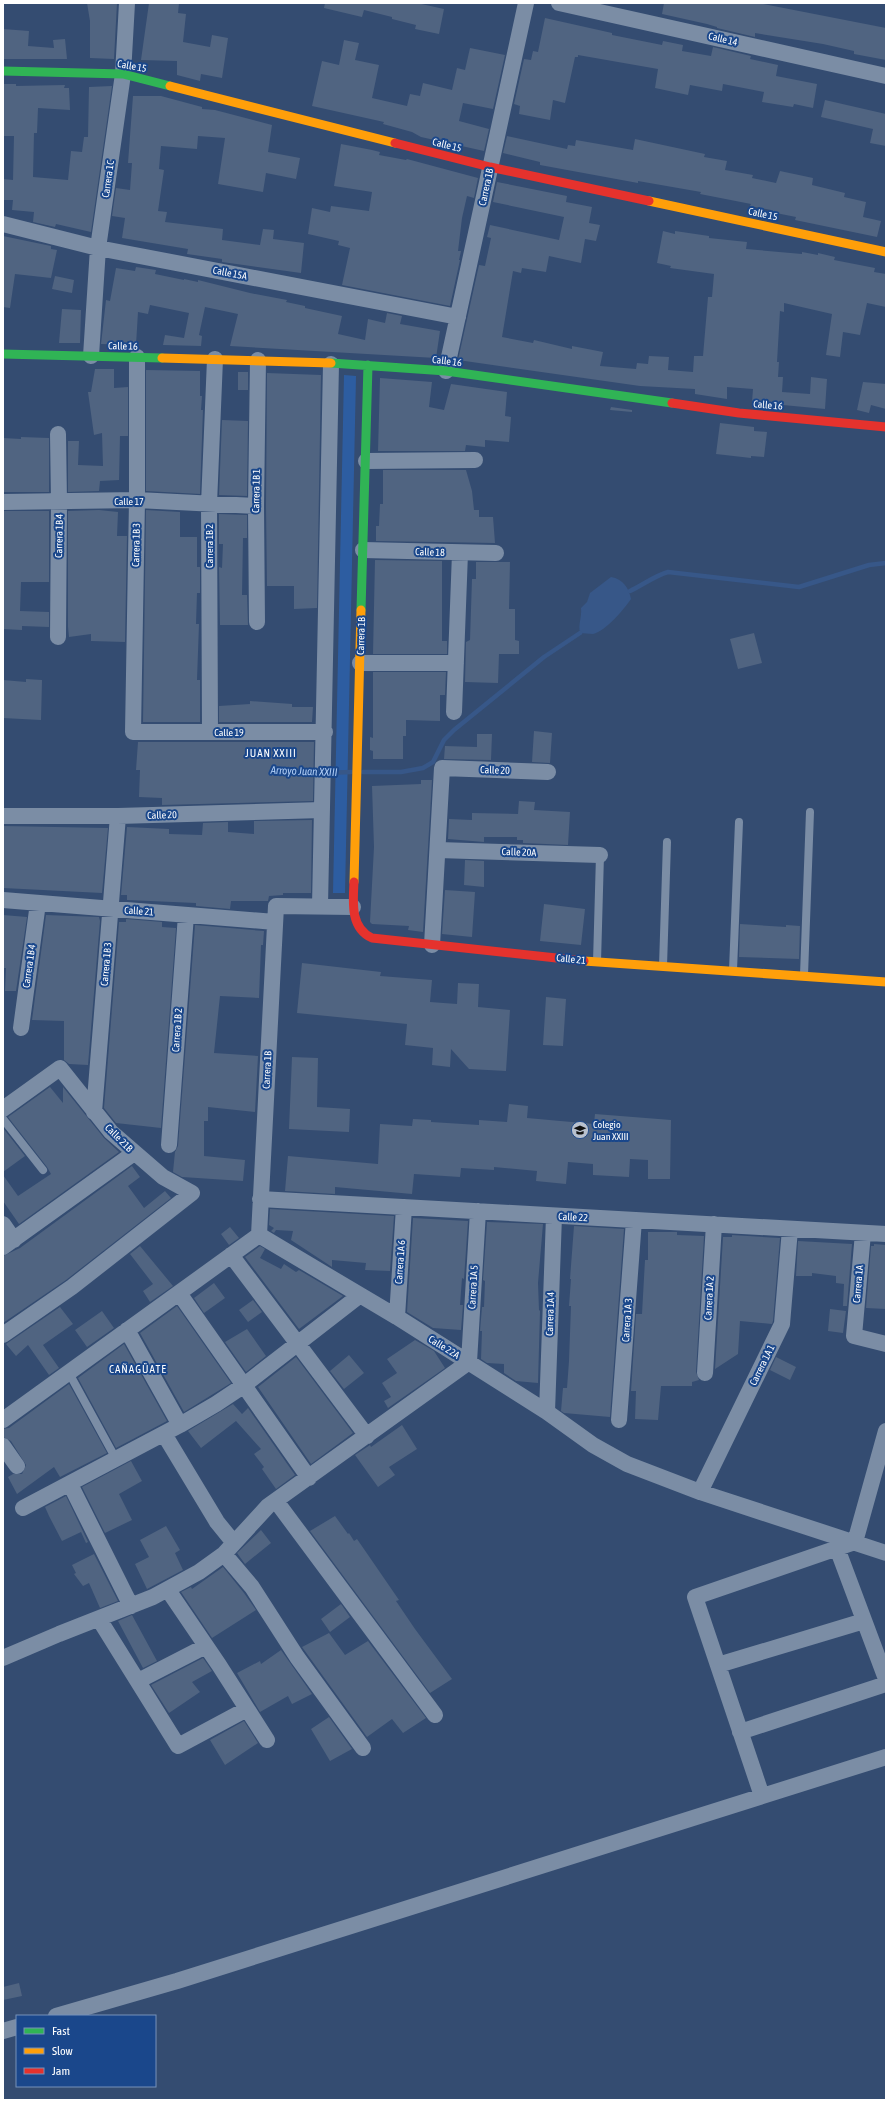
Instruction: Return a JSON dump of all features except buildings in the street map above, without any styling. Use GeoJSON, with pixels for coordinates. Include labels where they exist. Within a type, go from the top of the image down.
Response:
{"type":"FeatureCollection","features":[{"type":"Feature","properties":{"kind":"street","name":"Carrera 1C"},"geometry":{"type":"LineString","coordinates":[[91,356],[98,248],[123,74],[127,3]]}},
{"type":"Feature","properties":{"kind":"street","name":"Carrera 1B"},"geometry":{"type":"LineString","coordinates":[[446,371],[526,3]]}},
{"type":"Feature","properties":{"kind":"street","name":"Calle 14"},"geometry":{"type":"LineString","coordinates":[[559,3],[886,76]]}},
{"type":"Feature","properties":{"kind":"street","name":"Calle 15"},"geometry":{"type":"LineString","coordinates":[[3,71],[123,74],[490,167],[886,252]]}},
{"type":"Feature","properties":{"kind":"street","name":"Calle 15A"},"geometry":{"type":"LineString","coordinates":[[3,224],[98,248],[458,317]]}},
{"type":"Feature","properties":{"kind":"street","name":"Calle 16"},"geometry":{"type":"LineString","coordinates":[[3,354],[258,360],[368,365],[446,371],[739,413],[886,427]]}},
{"type":"Feature","properties":{"kind":"street","name":"Carrera 1B 3"},"geometry":{"type":"LineString","coordinates":[[133,732],[137,500],[137,357]]}},
{"type":"Feature","properties":{"kind":"street","name":"Carrera 1B 2"},"geometry":{"type":"LineString","coordinates":[[210,732],[209,504],[215,359]]}},
{"type":"Feature","properties":{"kind":"street","name":"Carrera 1B 1"},"geometry":{"type":"LineString","coordinates":[[257,622],[256,506],[258,360]]}},
{"type":"Feature","properties":{"kind":"street"},"geometry":{"type":"LineString","coordinates":[[331,364],[325,732],[320,906],[353,907]]}},
{"type":"Feature","properties":{"kind":"street","name":"Carrera 1B"},"geometry":{"type":"LineString","coordinates":[[353,907],[368,365]]}},
{"type":"Feature","properties":{"kind":"street","name":"Carrera 1B 4"},"geometry":{"type":"LineString","coordinates":[[58,434],[58,637]]}},
{"type":"Feature","properties":{"kind":"street"},"geometry":{"type":"LineString","coordinates":[[366,461],[475,460]]}},
{"type":"Feature","properties":{"kind":"street","name":"Calle 17"},"geometry":{"type":"LineString","coordinates":[[3,502],[137,500],[256,506]]}},
{"type":"Feature","properties":{"kind":"street","name":"Calle 18"},"geometry":{"type":"LineString","coordinates":[[363,550],[496,553]]}},
{"type":"Feature","properties":{"kind":"street"},"geometry":{"type":"LineString","coordinates":[[454,712],[460,553]]}},
{"type":"Feature","properties":{"kind":"street"},"geometry":{"type":"LineString","coordinates":[[360,663],[456,663]]}},
{"type":"Feature","properties":{"kind":"street","name":"Calle 19"},"geometry":{"type":"LineString","coordinates":[[133,732],[325,732]]}},
{"type":"Feature","properties":{"kind":"street","name":"Calle 20"},"geometry":{"type":"LineString","coordinates":[[438,850],[442,768],[548,772]]}},
{"type":"Feature","properties":{"kind":"street","name":"Calle 20"},"geometry":{"type":"LineString","coordinates":[[3,816],[118,816],[322,810]]}},
{"type":"Feature","properties":{"kind":"street","name":"Carrera 1B 3"},"geometry":{"type":"LineString","coordinates":[[94,1112],[118,816]]}},
{"type":"Feature","properties":{"kind":"street"},"geometry":{"type":"LineString","coordinates":[[432,945],[438,850]]}},
{"type":"Feature","properties":{"kind":"street","name":"Calle 20A"},"geometry":{"type":"LineString","coordinates":[[438,850],[600,855]]}},
{"type":"Feature","properties":{"kind":"street","name":"Calle 21"},"geometry":{"type":"LineString","coordinates":[[3,900],[275,922]]}},
{"type":"Feature","properties":{"kind":"street","name":"Carrera 1B 4"},"geometry":{"type":"LineString","coordinates":[[21,1028],[38,903]]}},
{"type":"Feature","properties":{"kind":"street","name":"Carrera 1B"},"geometry":{"type":"LineString","coordinates":[[259,1235],[276,906],[320,906]]}},
{"type":"Feature","properties":{"kind":"street","name":"Calle 21"},"geometry":{"type":"LineString","coordinates":[[353,907],[356,925],[369,938],[597,962],[886,982]]}},
{"type":"Feature","properties":{"kind":"street","name":"Carrera 1B 2"},"geometry":{"type":"LineString","coordinates":[[169,1145],[186,915]]}},
{"type":"Feature","properties":{"kind":"street","name":"Calle 21B"},"geometry":{"type":"LineString","coordinates":[[3,1109],[60,1068],[111,1132],[164,1177],[192,1193],[72,1287],[3,1336]]}},
{"type":"Feature","properties":{"kind":"street"},"geometry":{"type":"LineString","coordinates":[[3,1224],[9,1244],[134,1153]]}},
{"type":"Feature","properties":{"kind":"street","name":"Calle 22"},"geometry":{"type":"LineString","coordinates":[[260,1200],[886,1234]]}},
{"type":"Feature","properties":{"kind":"street","name":"Carrera 1A 6"},"geometry":{"type":"LineString","coordinates":[[397,1317],[404,1207]]}},
{"type":"Feature","properties":{"kind":"street","name":"Carrera 1A 5"},"geometry":{"type":"LineString","coordinates":[[469,1362],[478,1211]]}},
{"type":"Feature","properties":{"kind":"street","name":"Carrera 1A 4"},"geometry":{"type":"LineString","coordinates":[[547,1412],[554,1216]]}},
{"type":"Feature","properties":{"kind":"street","name":"Carrera 1A 3"},"geometry":{"type":"LineString","coordinates":[[620,1420],[634,1220]]}},
{"type":"Feature","properties":{"kind":"street","name":"Carrera 1A 2"},"geometry":{"type":"LineString","coordinates":[[705,1372],[714,1224]]}},
{"type":"Feature","properties":{"kind":"street","name":"Carrera 1A 1"},"geometry":{"type":"LineString","coordinates":[[700,1492],[782,1324],[790,1228]]}},
{"type":"Feature","properties":{"kind":"street","name":"Carrera 1A"},"geometry":{"type":"LineString","coordinates":[[863,1232],[854,1336],[886,1344]]}},
{"type":"Feature","properties":{"kind":"street"},"geometry":{"type":"LineString","coordinates":[[3,1420],[259,1235]]}},
{"type":"Feature","properties":{"kind":"street","name":"Calle 22A"},"geometry":{"type":"LineString","coordinates":[[259,1235],[359,1296],[397,1317],[547,1412],[593,1445],[627,1464],[700,1492],[886,1553]]}},
{"type":"Feature","properties":{"kind":"street"},"geometry":{"type":"LineString","coordinates":[[231,1255],[367,1436]]}},
{"type":"Feature","properties":{"kind":"street"},"geometry":{"type":"LineString","coordinates":[[178,1293],[309,1478]]}},
{"type":"Feature","properties":{"kind":"street"},"geometry":{"type":"LineString","coordinates":[[23,1508],[164,1434],[243,1386],[359,1296]]}},
{"type":"Feature","properties":{"kind":"street"},"geometry":{"type":"LineString","coordinates":[[127,1330],[180,1425]]}},
{"type":"Feature","properties":{"kind":"street"},"geometry":{"type":"LineString","coordinates":[[3,1658],[168,1590],[199,1572],[229,1548],[268,1506],[469,1362]]}},
{"type":"Feature","properties":{"kind":"street"},"geometry":{"type":"LineString","coordinates":[[762,1796],[695,1597],[855,1542],[886,1431]]}},
{"type":"Feature","properties":{"kind":"street"},"geometry":{"type":"LineString","coordinates":[[164,1434],[217,1522],[229,1548],[252,1587],[297,1657],[362,1748]]}},
{"type":"Feature","properties":{"kind":"street"},"geometry":{"type":"LineString","coordinates":[[3,1446],[17,1466]]}},
{"type":"Feature","properties":{"kind":"street"},"geometry":{"type":"LineString","coordinates":[[70,1484],[131,1606]]}},
{"type":"Feature","properties":{"kind":"street"},"geometry":{"type":"LineString","coordinates":[[276,1501],[435,1715]]}},
{"type":"Feature","properties":{"kind":"street"},"geometry":{"type":"LineString","coordinates":[[837,1548],[886,1679]]}},
{"type":"Feature","properties":{"kind":"street"},"geometry":{"type":"LineString","coordinates":[[168,1590],[267,1740]]}},
{"type":"Feature","properties":{"kind":"street"},"geometry":{"type":"LineString","coordinates":[[99,1619],[178,1746],[247,1709]]}},
{"type":"Feature","properties":{"kind":"street"},"geometry":{"type":"LineString","coordinates":[[718,1665],[864,1621]]}},
{"type":"Feature","properties":{"kind":"street"},"geometry":{"type":"LineString","coordinates":[[138,1682],[206,1646]]}},
{"type":"Feature","properties":{"kind":"street"},"geometry":{"type":"LineString","coordinates":[[740,1732],[886,1684]]}},
{"type":"Feature","properties":{"kind":"street"},"geometry":{"type":"LineString","coordinates":[[59,2015],[177,1981],[886,1757]]}},
{"type":"Feature","properties":{"kind":"street"},"geometry":{"type":"LineString","coordinates":[[3,2031],[16,2027]]}},
{"type":"Feature","properties":{"kind":"lane"},"geometry":{"type":"LineString","coordinates":[[804,976],[810,812]]}},
{"type":"Feature","properties":{"kind":"lane"},"geometry":{"type":"LineString","coordinates":[[733,971],[739,822]]}},
{"type":"Feature","properties":{"kind":"lane"},"geometry":{"type":"LineString","coordinates":[[663,966],[667,842]]}},
{"type":"Feature","properties":{"kind":"lane"},"geometry":{"type":"LineString","coordinates":[[597,962],[600,855]]}},
{"type":"Feature","properties":{"kind":"lane"},"geometry":{"type":"LineString","coordinates":[[3,1119],[43,1170]]}},
{"type":"Feature","properties":{"kind":"lane"},"geometry":{"type":"LineString","coordinates":[[69,1373],[116,1458]]}},
{"type":"Feature","properties":{"kind":"shaded area"},"geometry":{"type":"Polygon","coordinates":[[[344,375],[356,376],[345,893],[333,893],[344,375]]]}},
{"type":"Feature","properties":{"kind":"shaded area"},"geometry":{"type":"Polygon","coordinates":[[[611,577],[619,580],[625,585],[629,591],[631,599],[619,614],[603,629],[593,634],[580,633],[579,627],[581,608],[587,602],[590,593],[611,577]]]}},
{"type":"Feature","properties":{"kind":"waterway"},"geometry":{"type":"LineString","coordinates":[[630,591],[668,572],[799,587],[869,565],[886,563]]}},
{"type":"Feature","properties":{"kind":"waterway","name":"Arroyo Juan XXIII"},"geometry":{"type":"LineString","coordinates":[[363,772],[401,772],[423,768],[433,762],[444,740],[454,730],[544,657],[580,633]]}},
{"type":"Feature","properties":{"kind":"waterway","name":"Arroyo Juan XXIII"},"geometry":{"type":"LineString","coordinates":[[325,773],[351,772]]}},
{"type":"Feature","properties":{"kind":"traffic: fast"},"geometry":{"type":"LineString","coordinates":[[3,71],[123,74],[170,86]]}},
{"type":"Feature","properties":{"kind":"traffic: fast"},"geometry":{"type":"LineString","coordinates":[[3,354],[162,358]]}},
{"type":"Feature","properties":{"kind":"traffic: fast"},"geometry":{"type":"LineString","coordinates":[[331,363],[446,371],[672,403]]}},
{"type":"Feature","properties":{"kind":"traffic: fast"},"geometry":{"type":"LineString","coordinates":[[361,610],[368,365]]}},
{"type":"Feature","properties":{"kind":"traffic: slow"},"geometry":{"type":"LineString","coordinates":[[170,86],[395,143]]}},
{"type":"Feature","properties":{"kind":"traffic: slow"},"geometry":{"type":"LineString","coordinates":[[649,201],[886,252]]}},
{"type":"Feature","properties":{"kind":"traffic: slow"},"geometry":{"type":"LineString","coordinates":[[162,358],[331,363]]}},
{"type":"Feature","properties":{"kind":"traffic: slow"},"geometry":{"type":"LineString","coordinates":[[354,882],[361,610]]}},
{"type":"Feature","properties":{"kind":"traffic: slow"},"geometry":{"type":"LineString","coordinates":[[584,961],[886,982]]}},
{"type":"Feature","properties":{"kind":"traffic: jam"},"geometry":{"type":"LineString","coordinates":[[395,143],[490,167],[649,201]]}},
{"type":"Feature","properties":{"kind":"traffic: jam"},"geometry":{"type":"LineString","coordinates":[[672,403],[739,413],[886,427]]}},
{"type":"Feature","properties":{"kind":"traffic: jam"},"geometry":{"type":"LineString","coordinates":[[354,882],[353,906],[356,921],[365,934],[372,938],[584,961]]}},
{"type":"Feature","properties":{"kind":"place","name":"Colegio Juan XXIII"},"geometry":{"type":"Point","coordinates":[580,1130]}},
{"type":"Feature","properties":{"kind":"district","name":"JUAN XXIII"},"geometry":{"type":"Point","coordinates":[271,753]}},
{"type":"Feature","properties":{"kind":"district","name":"CAÑAGÜATE"},"geometry":{"type":"Point","coordinates":[138,1369]}}]}
